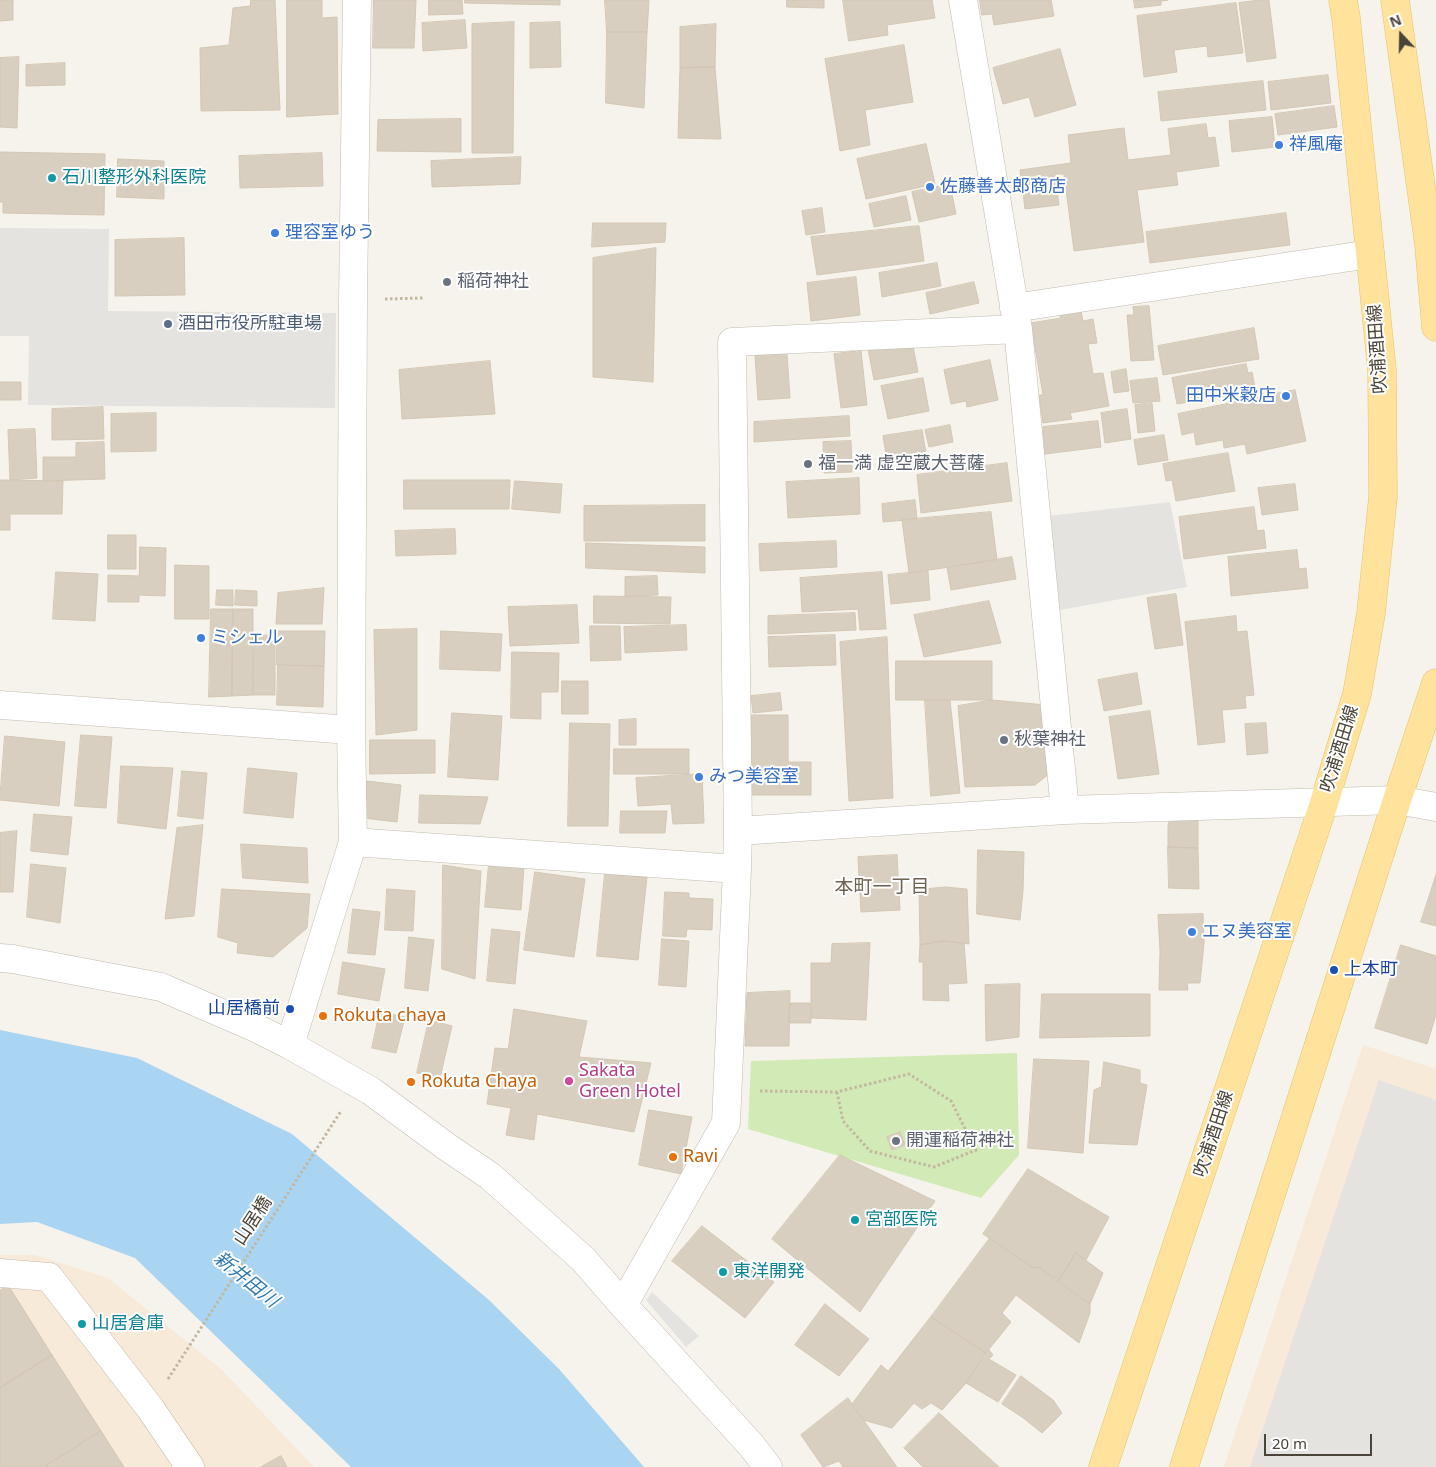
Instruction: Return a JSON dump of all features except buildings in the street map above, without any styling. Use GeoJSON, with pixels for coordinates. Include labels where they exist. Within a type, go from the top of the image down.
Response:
{"type":"FeatureCollection","features":[{"type":"Feature","properties":{"kind":"main road","name":"吹浦酒田線"},"geometry":{"type":"LineString","coordinates":[[1103,1467],[1324,803],[1357,694],[1371,613],[1383,497],[1382,370],[1343,0]]}},
{"type":"Feature","properties":{"kind":"main road"},"geometry":{"type":"LineString","coordinates":[[1395,0],[1433,245],[1436,327]]}},
{"type":"Feature","properties":{"kind":"main road"},"geometry":{"type":"LineString","coordinates":[[1184,1467],[1436,683]]}},
{"type":"Feature","properties":{"kind":"street"},"geometry":{"type":"LineString","coordinates":[[290,1045],[352,842],[353,301],[357,0]]}},
{"type":"Feature","properties":{"kind":"street"},"geometry":{"type":"LineString","coordinates":[[963,0],[1016,319],[1065,810]]}},
{"type":"Feature","properties":{"kind":"street"},"geometry":{"type":"LineString","coordinates":[[622,1305],[726,1123],[738,831],[732,342],[1016,319],[1370,254]]}},
{"type":"Feature","properties":{"kind":"street"},"geometry":{"type":"LineString","coordinates":[[0,705],[351,730]]}},
{"type":"Feature","properties":{"kind":"street"},"geometry":{"type":"LineString","coordinates":[[738,831],[1065,810],[1397,800],[1436,807]]}},
{"type":"Feature","properties":{"kind":"street"},"geometry":{"type":"LineString","coordinates":[[352,842],[736,869]]}},
{"type":"Feature","properties":{"kind":"street"},"geometry":{"type":"LineString","coordinates":[[0,958],[161,987],[256,1028],[371,1091],[490,1176],[583,1259],[768,1467]]}},
{"type":"Feature","properties":{"kind":"street"},"geometry":{"type":"LineString","coordinates":[[0,1273],[49,1277],[150,1408],[190,1467]]}},
{"type":"Feature","properties":{"kind":"path"},"geometry":{"type":"LineString","coordinates":[[353,301],[424,298]]}},
{"type":"Feature","properties":{"kind":"path"},"geometry":{"type":"LineString","coordinates":[[727,1091],[837,1092],[910,1074],[951,1101],[976,1150],[934,1168],[870,1151],[843,1121],[837,1092]]}},
{"type":"Feature","properties":{"kind":"path","name":"山居橋"},"geometry":{"type":"LineString","coordinates":[[171,1373],[342,1108]]}},
{"type":"Feature","properties":{"kind":"shaded area","name":"酒田市役所駐車場"},"geometry":{"type":"Polygon","coordinates":[[[0,228],[109,229],[108,311],[336,313],[335,408],[28,405],[29,336],[0,336],[0,228]]]}},
{"type":"Feature","properties":{"kind":"shaded area"},"geometry":{"type":"Polygon","coordinates":[[[1170,502],[1187,587],[1060,610],[1049,516],[1170,502]]]}},
{"type":"Feature","properties":{"kind":"shaded area"},"geometry":{"type":"Polygon","coordinates":[[[1363,1045],[1436,1069],[1436,1467],[1224,1467],[1363,1045]]]}},
{"type":"Feature","properties":{"kind":"shaded area"},"geometry":{"type":"Polygon","coordinates":[[[1379,1080],[1436,1100],[1436,1467],[1250,1467],[1379,1080]]]}},
{"type":"Feature","properties":{"kind":"shaded area","name":"山居倉庫"},"geometry":{"type":"Polygon","coordinates":[[[0,1255],[35,1255],[108,1278],[222,1370],[314,1467],[0,1467],[0,1255]]]}},
{"type":"Feature","properties":{"kind":"shaded area"},"geometry":{"type":"Polygon","coordinates":[[[652,1292],[699,1336],[686,1347],[646,1300],[652,1292]]]}},
{"type":"Feature","properties":{"kind":"green space"},"geometry":{"type":"Polygon","coordinates":[[[1017,1053],[1019,1155],[981,1198],[748,1129],[751,1061],[1017,1053]]]}},
{"type":"Feature","properties":{"kind":"water","name":"新井田川"},"geometry":{"type":"Polygon","coordinates":[[[0,1030],[137,1058],[292,1134],[489,1300],[559,1369],[644,1467],[351,1467],[135,1258],[37,1222],[0,1224],[0,1030]]]}},
{"type":"Feature","properties":{"kind":"place","name":"祥風庵"},"geometry":{"type":"Point","coordinates":[1279,145]}},
{"type":"Feature","properties":{"kind":"place","name":"石川整形外科医院"},"geometry":{"type":"Point","coordinates":[52,178]}},
{"type":"Feature","properties":{"kind":"place","name":"佐藤善太郎商店"},"geometry":{"type":"Point","coordinates":[930,187]}},
{"type":"Feature","properties":{"kind":"place","name":"理容室ゆう"},"geometry":{"type":"Point","coordinates":[275,233]}},
{"type":"Feature","properties":{"kind":"place","name":"稲荷神社"},"geometry":{"type":"Point","coordinates":[447,282]}},
{"type":"Feature","properties":{"kind":"place","name":"酒田市役所駐車場"},"geometry":{"type":"Point","coordinates":[168,324]}},
{"type":"Feature","properties":{"kind":"place","name":"田中米穀店"},"geometry":{"type":"Point","coordinates":[1286,396]}},
{"type":"Feature","properties":{"kind":"place","name":"福一満 虚空蔵大菩薩"},"geometry":{"type":"Point","coordinates":[808,464]}},
{"type":"Feature","properties":{"kind":"place","name":"ミシェル"},"geometry":{"type":"Point","coordinates":[201,638]}},
{"type":"Feature","properties":{"kind":"place","name":"秋葉神社"},"geometry":{"type":"Point","coordinates":[1004,740]}},
{"type":"Feature","properties":{"kind":"place","name":"みつ美容室"},"geometry":{"type":"Point","coordinates":[699,777]}},
{"type":"Feature","properties":{"kind":"place","name":"エヌ美容室"},"geometry":{"type":"Point","coordinates":[1192,932]}},
{"type":"Feature","properties":{"kind":"place","name":"上本町"},"geometry":{"type":"Point","coordinates":[1334,970]}},
{"type":"Feature","properties":{"kind":"place","name":"山居橋前"},"geometry":{"type":"Point","coordinates":[290,1009]}},
{"type":"Feature","properties":{"kind":"place","name":"Rokuta chaya"},"geometry":{"type":"Point","coordinates":[323,1016]}},
{"type":"Feature","properties":{"kind":"place","name":"Sakata Green Hotel"},"geometry":{"type":"Point","coordinates":[569,1081]}},
{"type":"Feature","properties":{"kind":"place","name":"Rokuta Chaya"},"geometry":{"type":"Point","coordinates":[411,1082]}},
{"type":"Feature","properties":{"kind":"place","name":"開運稲荷神社"},"geometry":{"type":"Point","coordinates":[896,1141]}},
{"type":"Feature","properties":{"kind":"place","name":"Ravi"},"geometry":{"type":"Point","coordinates":[673,1157]}},
{"type":"Feature","properties":{"kind":"place","name":"宮部医院"},"geometry":{"type":"Point","coordinates":[855,1220]}},
{"type":"Feature","properties":{"kind":"place","name":"東洋開発"},"geometry":{"type":"Point","coordinates":[723,1272]}},
{"type":"Feature","properties":{"kind":"place","name":"山居倉庫"},"geometry":{"type":"Point","coordinates":[82,1324]}},
{"type":"Feature","properties":{"kind":"district","name":"本町一丁目"},"geometry":{"type":"Point","coordinates":[882,888]}}]}
